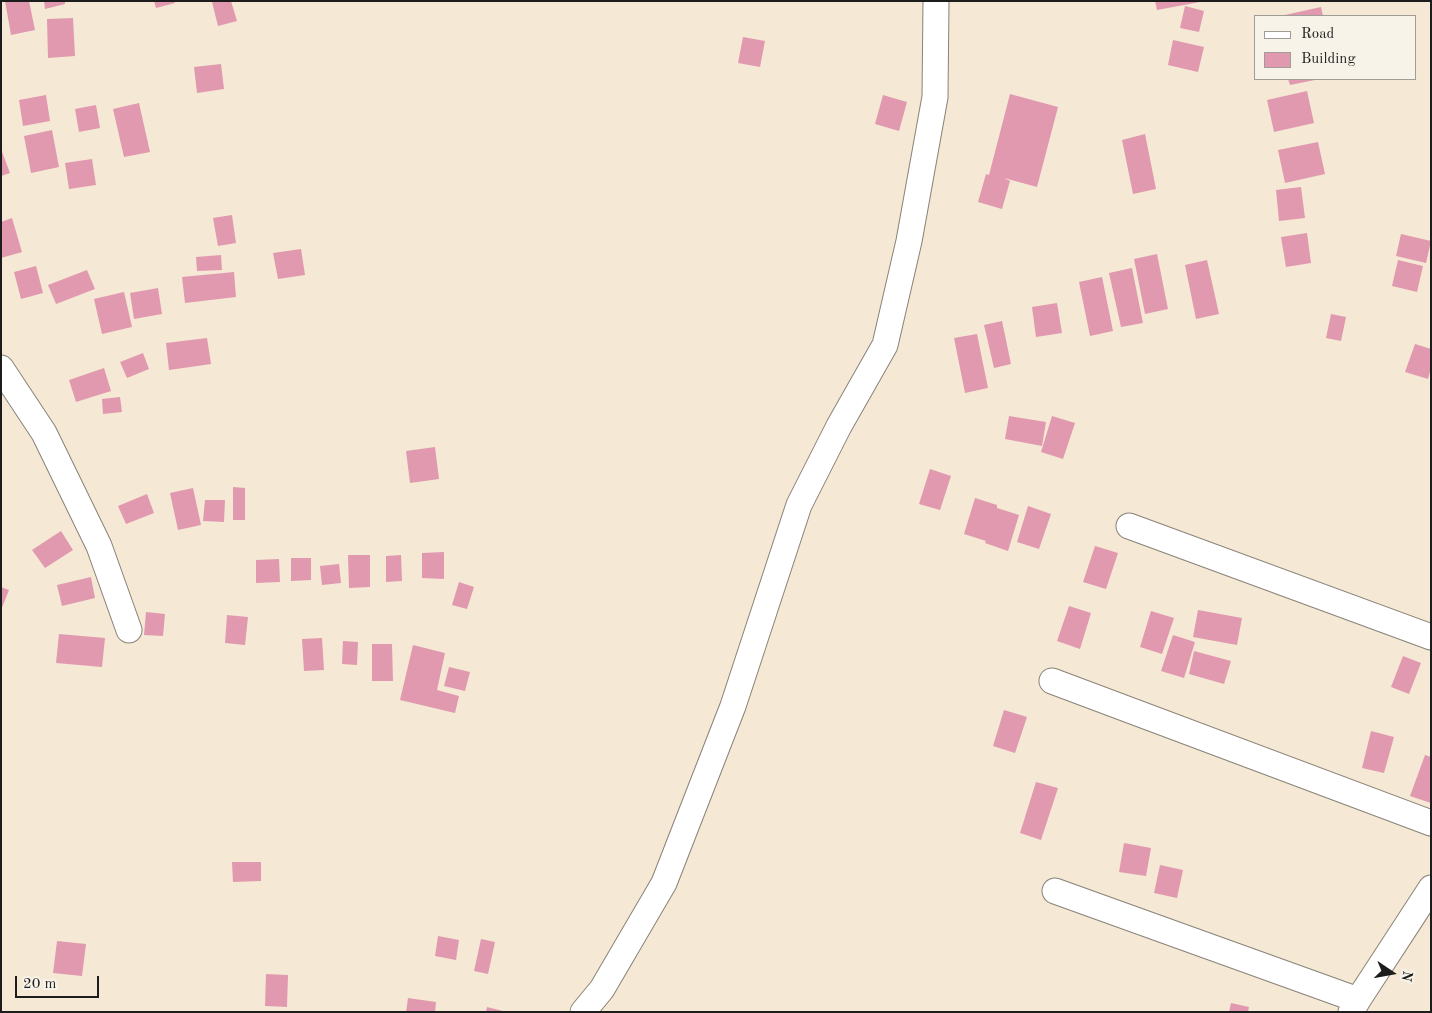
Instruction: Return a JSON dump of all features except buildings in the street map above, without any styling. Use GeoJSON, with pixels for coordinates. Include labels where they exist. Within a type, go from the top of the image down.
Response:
{"type":"FeatureCollection","features":[{"type":"Feature","properties":{"kind":"street"},"geometry":{"type":"LineString","coordinates":[[583,1012],[602,989],[664,883],[732,706],[799,505],[839,426],[885,345],[909,241],[935,97],[936,1]]}},
{"type":"Feature","properties":{"kind":"street"},"geometry":{"type":"LineString","coordinates":[[1,368],[44,433],[99,546],[129,630]]}},
{"type":"Feature","properties":{"kind":"street"},"geometry":{"type":"LineString","coordinates":[[1130,526],[1431,637]]}},
{"type":"Feature","properties":{"kind":"street"},"geometry":{"type":"LineString","coordinates":[[1052,681],[1431,823]]}},
{"type":"Feature","properties":{"kind":"street"},"geometry":{"type":"LineString","coordinates":[[1055,891],[1354,1006],[1431,888]]}}]}
